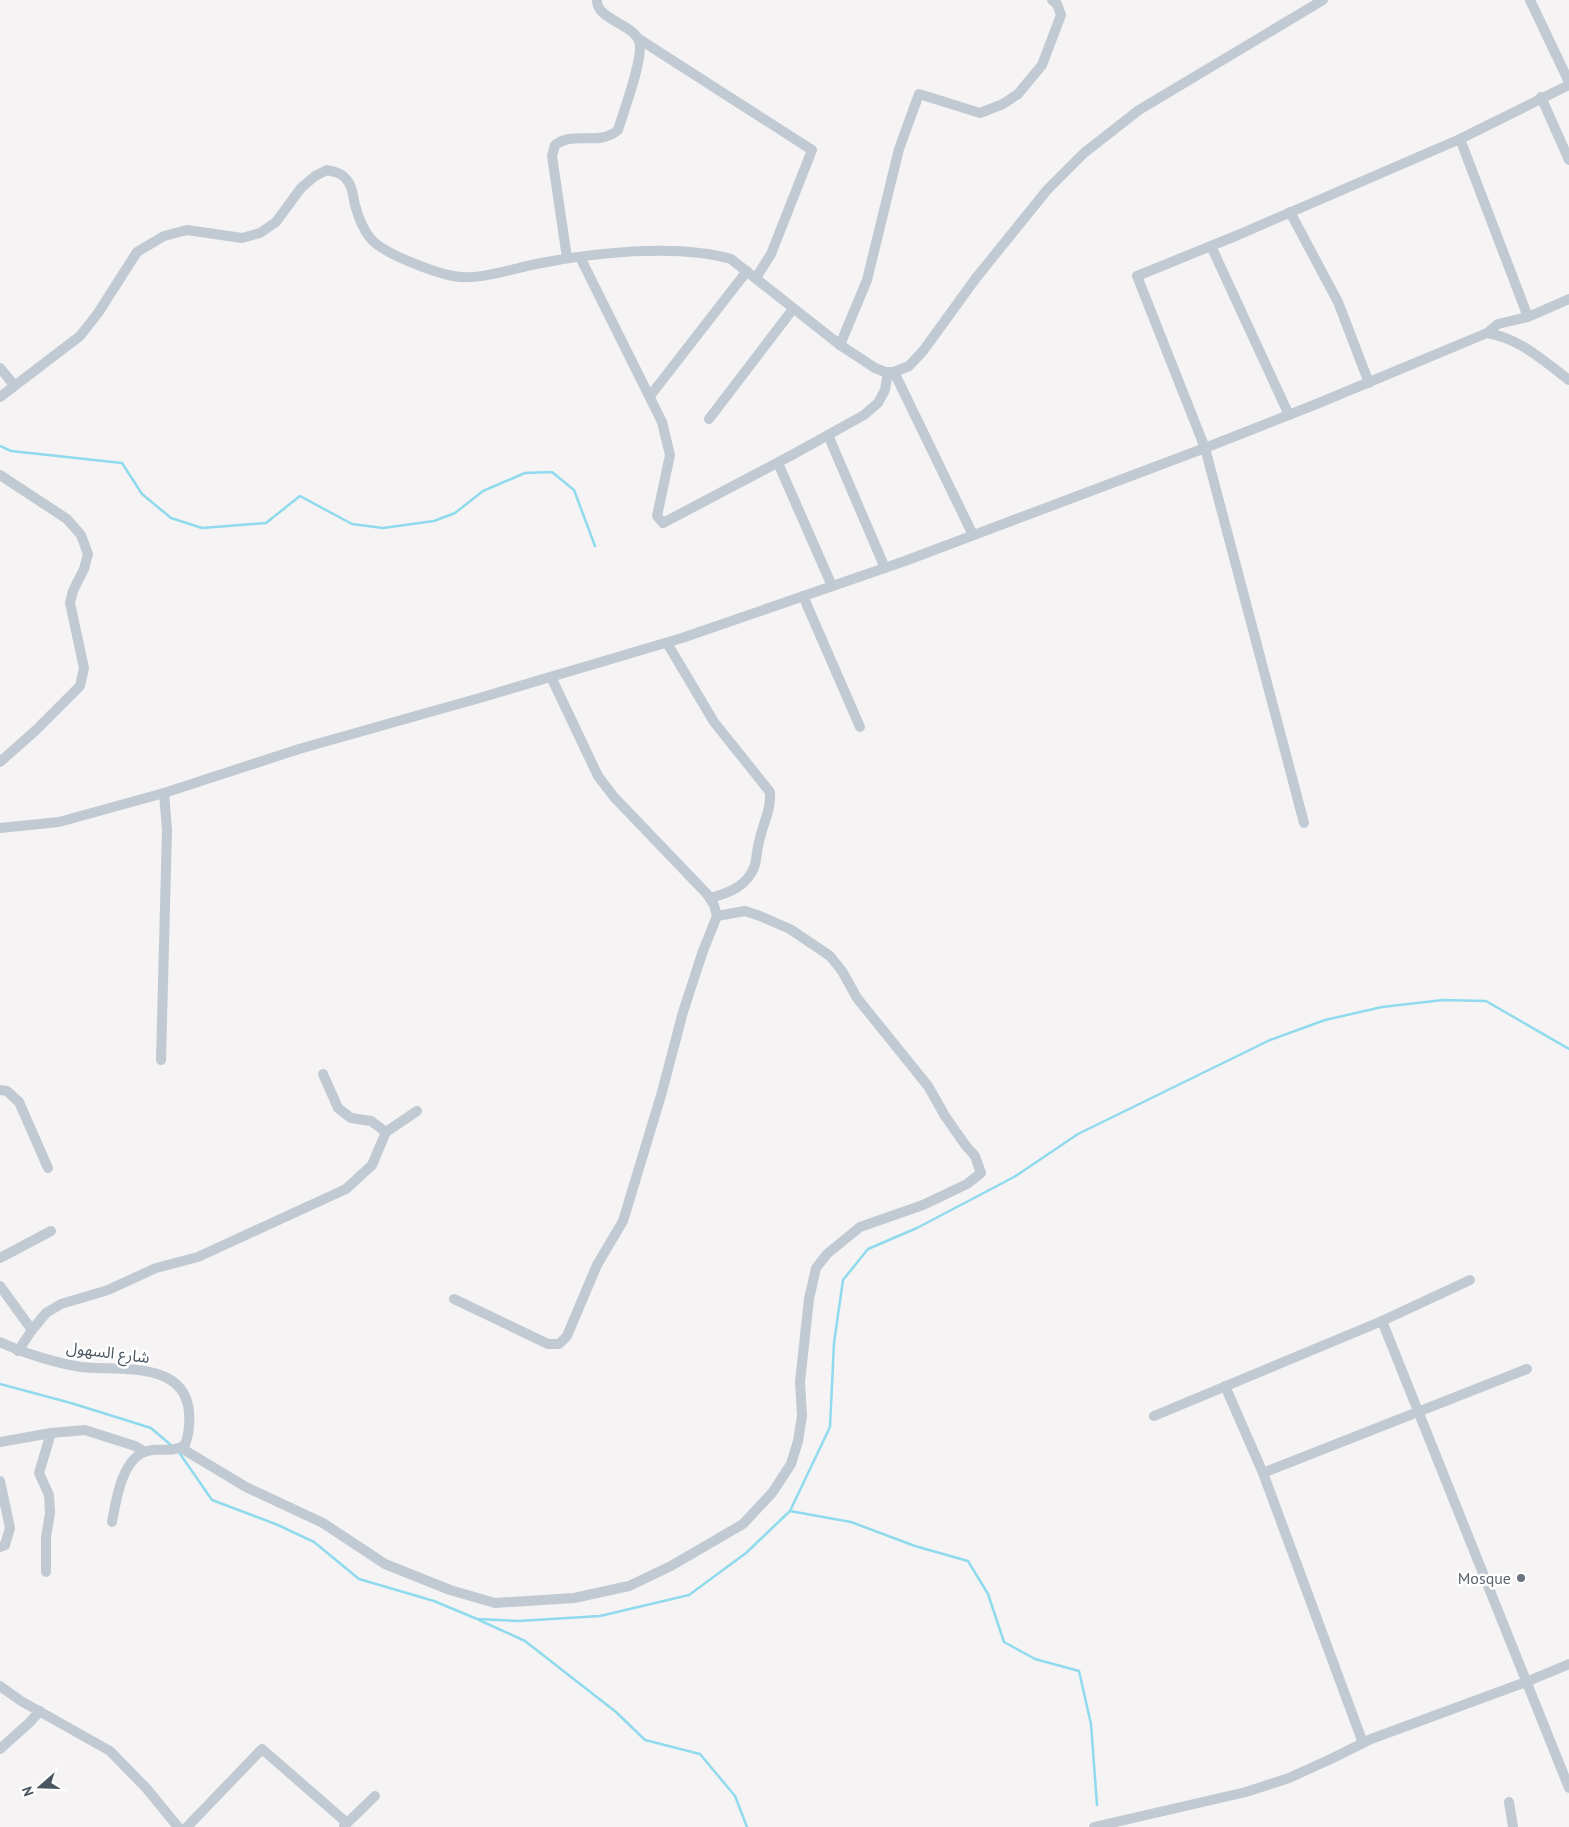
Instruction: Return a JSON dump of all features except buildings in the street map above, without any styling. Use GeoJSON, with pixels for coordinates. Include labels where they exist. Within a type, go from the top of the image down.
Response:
{"type":"FeatureCollection","features":[{"type":"Feature","properties":{"kind":"street"},"geometry":{"type":"LineString","coordinates":[[597,0],[596,3],[601,12],[633,32],[639,40],[812,150],[771,254],[756,278]]}},
{"type":"Feature","properties":{"kind":"street"},"geometry":{"type":"LineString","coordinates":[[840,345],[867,280],[899,149],[919,94],[980,113],[1003,104],[1018,94],[1042,64],[1060,15],[1057,4],[1052,0]]}},
{"type":"Feature","properties":{"kind":"street"},"geometry":{"type":"LineString","coordinates":[[0,397],[80,336],[98,313],[137,252],[164,236],[187,230],[242,238],[260,233],[276,222],[301,188],[314,176],[327,170],[340,173],[347,180],[363,226],[371,240],[382,249],[407,260],[455,276],[476,277],[567,258],[628,253],[690,252],[712,254],[731,260],[747,271],[840,345],[875,368],[891,372],[909,366],[923,351],[976,278],[1048,190],[1084,153],[1139,110],[1323,0]]}},
{"type":"Feature","properties":{"kind":"street"},"geometry":{"type":"LineString","coordinates":[[1304,823],[1205,448],[1137,276],[1460,139],[1569,84],[1530,0]]}},
{"type":"Feature","properties":{"kind":"street"},"geometry":{"type":"LineString","coordinates":[[567,258],[552,156],[555,145],[562,140],[573,137],[602,139],[611,136],[618,130],[640,57],[639,40]]}},
{"type":"Feature","properties":{"kind":"street"},"geometry":{"type":"LineString","coordinates":[[1541,97],[1569,160]]}},
{"type":"Feature","properties":{"kind":"street"},"geometry":{"type":"LineString","coordinates":[[1460,139],[1528,317]]}},
{"type":"Feature","properties":{"kind":"street"},"geometry":{"type":"LineString","coordinates":[[1290,212],[1338,302],[1369,382]]}},
{"type":"Feature","properties":{"kind":"street"},"geometry":{"type":"LineString","coordinates":[[1211,246],[1289,415]]}},
{"type":"Feature","properties":{"kind":"street"},"geometry":{"type":"LineString","coordinates":[[580,257],[662,422],[670,455],[657,516],[663,523],[778,463],[864,415],[878,403],[891,372]]}},
{"type":"Feature","properties":{"kind":"street"},"geometry":{"type":"LineString","coordinates":[[650,396],[747,271]]}},
{"type":"Feature","properties":{"kind":"street"},"geometry":{"type":"LineString","coordinates":[[0,828],[59,822],[164,793],[299,749],[667,643],[884,568],[1205,448],[1487,333],[1498,324],[1528,317],[1569,299]]}},
{"type":"Feature","properties":{"kind":"street"},"geometry":{"type":"LineString","coordinates":[[709,419],[793,309]]}},
{"type":"Feature","properties":{"kind":"street"},"geometry":{"type":"LineString","coordinates":[[1487,333],[1509,338],[1569,380]]}},
{"type":"Feature","properties":{"kind":"street"},"geometry":{"type":"LineString","coordinates":[[0,368],[14,385]]}},
{"type":"Feature","properties":{"kind":"street"},"geometry":{"type":"LineString","coordinates":[[891,372],[973,535]]}},
{"type":"Feature","properties":{"kind":"street"},"geometry":{"type":"LineString","coordinates":[[828,435],[884,568]]}},
{"type":"Feature","properties":{"kind":"street"},"geometry":{"type":"LineString","coordinates":[[778,463],[832,586]]}},
{"type":"Feature","properties":{"kind":"street"},"geometry":{"type":"LineString","coordinates":[[0,476],[67,519],[80,535],[88,554],[84,569],[73,591],[70,604],[84,668],[80,686],[36,731],[0,762]]}},
{"type":"Feature","properties":{"kind":"street"},"geometry":{"type":"LineString","coordinates":[[803,596],[860,727]]}},
{"type":"Feature","properties":{"kind":"street"},"geometry":{"type":"LineString","coordinates":[[667,643],[714,722],[770,792],[771,804],[754,866],[744,883],[730,893],[710,898]]}},
{"type":"Feature","properties":{"kind":"street"},"geometry":{"type":"LineString","coordinates":[[454,1299],[548,1344],[559,1344],[567,1336],[597,1265],[623,1221],[662,1092],[682,1012],[717,916],[710,898],[614,797],[598,776],[551,677]]}},
{"type":"Feature","properties":{"kind":"street"},"geometry":{"type":"LineString","coordinates":[[161,1060],[167,830],[164,793]]}},
{"type":"Feature","properties":{"kind":"street"},"geometry":{"type":"LineString","coordinates":[[112,1522],[118,1490],[123,1478],[136,1459],[145,1452],[156,1450],[169,1451],[183,1446],[246,1487],[323,1523],[385,1564],[450,1590],[495,1603],[574,1598],[629,1586],[671,1566],[743,1524],[772,1493],[791,1464],[798,1441],[802,1416],[800,1382],[808,1309],[816,1268],[827,1254],[860,1227],[923,1205],[967,1184],[981,1173],[975,1156],[945,1116],[928,1086],[857,998],[842,971],[830,956],[790,929],[745,911],[717,916]]}},
{"type":"Feature","properties":{"kind":"street"},"geometry":{"type":"LineString","coordinates":[[323,1074],[338,1108],[351,1118],[371,1121],[386,1132]]}},
{"type":"Feature","properties":{"kind":"street"},"geometry":{"type":"LineString","coordinates":[[0,1090],[7,1091],[19,1102],[48,1168]]}},
{"type":"Feature","properties":{"kind":"street"},"geometry":{"type":"LineString","coordinates":[[18,1351],[46,1313],[61,1304],[108,1290],[156,1268],[210,1253],[346,1189],[372,1165],[386,1132],[417,1111]]}},
{"type":"Feature","properties":{"kind":"street"},"geometry":{"type":"LineString","coordinates":[[0,1258],[50,1231]]}},
{"type":"Feature","properties":{"kind":"street"},"geometry":{"type":"LineString","coordinates":[[1154,1416],[1382,1321],[1470,1280]]}},
{"type":"Feature","properties":{"kind":"street"},"geometry":{"type":"LineString","coordinates":[[0,1286],[32,1330]]}},
{"type":"Feature","properties":{"kind":"street"},"geometry":{"type":"LineString","coordinates":[[1382,1321],[1569,1788]]}},
{"type":"Feature","properties":{"kind":"street","name":"شارع السهول"},"geometry":{"type":"LineString","coordinates":[[0,1342],[18,1351],[79,1366],[141,1371],[162,1375],[179,1385],[188,1399],[190,1421],[188,1434],[183,1446]]}},
{"type":"Feature","properties":{"kind":"street"},"geometry":{"type":"LineString","coordinates":[[1263,1473],[1527,1369]]}},
{"type":"Feature","properties":{"kind":"street"},"geometry":{"type":"LineString","coordinates":[[1225,1386],[1263,1473],[1363,1742]]}},
{"type":"Feature","properties":{"kind":"street"},"geometry":{"type":"LineString","coordinates":[[0,1442],[51,1433],[85,1430],[135,1446],[145,1452]]}},
{"type":"Feature","properties":{"kind":"street"},"geometry":{"type":"LineString","coordinates":[[46,1572],[50,1504],[49,1495],[39,1473],[51,1433]]}},
{"type":"Feature","properties":{"kind":"street"},"geometry":{"type":"LineString","coordinates":[[0,1482],[10,1528],[5,1545],[0,1547]]}},
{"type":"Feature","properties":{"kind":"street"},"geometry":{"type":"LineString","coordinates":[[1094,1827],[1254,1790],[1289,1778],[1363,1742],[1526,1682],[1569,1664]]}},
{"type":"Feature","properties":{"kind":"street"},"geometry":{"type":"LineString","coordinates":[[0,1686],[21,1701],[110,1751],[147,1789],[178,1827]]}},
{"type":"Feature","properties":{"kind":"street"},"geometry":{"type":"LineString","coordinates":[[0,1749],[29,1724],[40,1711]]}},
{"type":"Feature","properties":{"kind":"street"},"geometry":{"type":"LineString","coordinates":[[187,1827],[262,1749],[345,1825],[375,1796]]}},
{"type":"Feature","properties":{"kind":"street"},"geometry":{"type":"LineString","coordinates":[[1508,1802],[1513,1827]]}},
{"type":"Feature","properties":{"kind":"waterway"},"geometry":{"type":"LineString","coordinates":[[0,446],[11,451],[122,463],[142,494],[171,518],[202,528],[266,523],[300,496],[352,524],[383,528],[434,521],[455,513],[483,491],[525,473],[552,472],[574,490],[595,546]]}},
{"type":"Feature","properties":{"kind":"waterway"},"geometry":{"type":"LineString","coordinates":[[178,1451],[212,1500],[278,1525],[314,1542],[359,1579],[434,1601],[477,1619],[518,1621],[600,1616],[689,1595],[746,1553],[790,1511],[830,1427],[834,1343],[843,1280],[868,1249],[917,1228],[1014,1177],[1078,1134],[1270,1040],[1325,1020],[1382,1007],[1443,1000],[1486,1001],[1569,1049]]}},
{"type":"Feature","properties":{"kind":"waterway"},"geometry":{"type":"LineString","coordinates":[[0,1384],[71,1403],[151,1428],[172,1446]]}},
{"type":"Feature","properties":{"kind":"waterway"},"geometry":{"type":"LineString","coordinates":[[790,1511],[851,1522],[915,1546],[968,1561],[988,1594],[1004,1642],[1035,1659],[1079,1671],[1091,1724],[1097,1805]]}},
{"type":"Feature","properties":{"kind":"waterway"},"geometry":{"type":"LineString","coordinates":[[479,1620],[525,1641],[616,1712],[645,1740],[700,1754],[735,1796],[747,1827]]}},
{"type":"Feature","properties":{"kind":"place","name":"Mosque"},"geometry":{"type":"Point","coordinates":[1521,1578]}}]}
